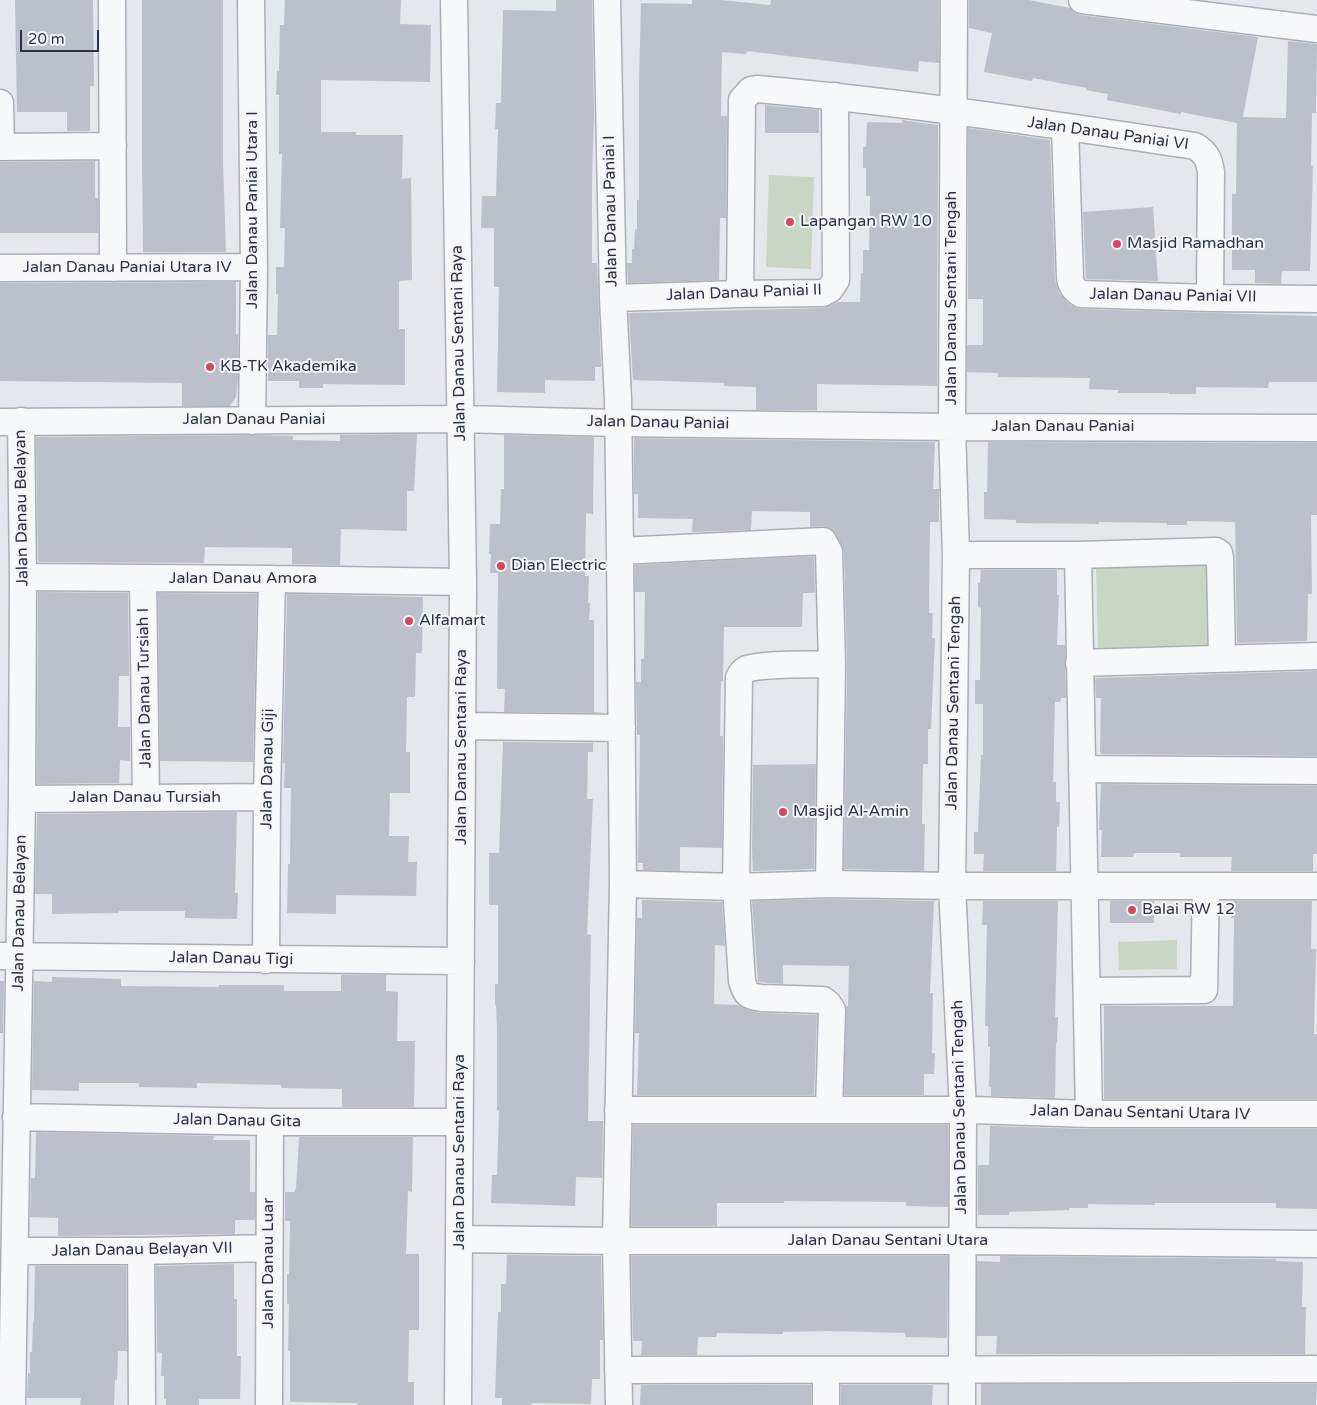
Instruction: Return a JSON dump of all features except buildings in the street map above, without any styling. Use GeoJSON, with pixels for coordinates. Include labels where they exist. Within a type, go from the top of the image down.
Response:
{"type":"FeatureCollection","features":[{"type":"Feature","properties":{"kind":"street"},"geometry":{"type":"LineString","coordinates":[[112,0],[113,268]]}},
{"type":"Feature","properties":{"kind":"street","name":"Jalan Danau Paniai Utara I"},"geometry":{"type":"LineString","coordinates":[[251,0],[254,267],[252,421]]}},
{"type":"Feature","properties":{"kind":"street","name":"Jalan Danau Sentani Raya"},"geometry":{"type":"LineString","coordinates":[[454,0],[463,582],[458,1405]]}},
{"type":"Feature","properties":{"kind":"street","name":"Jalan Danau Paniai I"},"geometry":{"type":"LineString","coordinates":[[607,0],[613,298],[618,398],[622,728],[623,884],[616,1241],[619,1405]]}},
{"type":"Feature","properties":{"kind":"street","name":"Jalan Danau Sentani Tengah"},"geometry":{"type":"LineString","coordinates":[[954,0],[952,427],[956,554],[952,886],[963,1110],[962,1405]]}},
{"type":"Feature","properties":{"kind":"street"},"geometry":{"type":"LineString","coordinates":[[1082,0],[1317,29]]}},
{"type":"Feature","properties":{"kind":"street","name":"Jalan Danau Paniai VI"},"geometry":{"type":"LineString","coordinates":[[740,294],[742,100],[751,90],[757,89],[835,96],[1195,146],[1208,157],[1211,172],[1210,298]]}},
{"type":"Feature","properties":{"kind":"street","name":"Jalan Danau Paniai II"},"geometry":{"type":"LineString","coordinates":[[613,298],[823,293],[834,285],[836,280],[835,96]]}},
{"type":"Feature","properties":{"kind":"street"},"geometry":{"type":"LineString","coordinates":[[0,103],[0,147],[113,146]]}},
{"type":"Feature","properties":{"kind":"street","name":"Jalan Danau Paniai VII"},"geometry":{"type":"LineString","coordinates":[[1065,127],[1070,283],[1074,290],[1081,294],[1317,299]]}},
{"type":"Feature","properties":{"kind":"street","name":"Jalan Danau Paniai Utara IV"},"geometry":{"type":"LineString","coordinates":[[0,268],[254,267]]}},
{"type":"Feature","properties":{"kind":"street","name":"Jalan Danau Paniai"},"geometry":{"type":"LineString","coordinates":[[10,422],[460,419],[952,427],[1317,428]]}},
{"type":"Feature","properties":{"kind":"street","name":"Jalan Danau Belayan"},"geometry":{"type":"LineString","coordinates":[[10,422],[23,577],[22,799],[10,955],[16,1117],[16,1250],[6,1377],[12,1405]]}},
{"type":"Feature","properties":{"kind":"street"},"geometry":{"type":"LineString","coordinates":[[620,551],[823,541],[829,552],[832,664],[829,884]]}},
{"type":"Feature","properties":{"kind":"street"},"geometry":{"type":"LineString","coordinates":[[956,554],[1078,555],[1216,551],[1219,553],[1222,658]]}},
{"type":"Feature","properties":{"kind":"street"},"geometry":{"type":"LineString","coordinates":[[1078,555],[1090,1114]]}},
{"type":"Feature","properties":{"kind":"street","name":"Jalan Danau Amora"},"geometry":{"type":"LineString","coordinates":[[23,577],[463,582]]}},
{"type":"Feature","properties":{"kind":"street","name":"Jalan Danau Tursiah I"},"geometry":{"type":"LineString","coordinates":[[143,579],[146,798]]}},
{"type":"Feature","properties":{"kind":"street","name":"Jalan Danau Giji"},"geometry":{"type":"LineString","coordinates":[[266,960],[267,797],[272,579]]}},
{"type":"Feature","properties":{"kind":"street"},"geometry":{"type":"LineString","coordinates":[[1079,663],[1317,656]]}},
{"type":"Feature","properties":{"kind":"street"},"geometry":{"type":"LineString","coordinates":[[829,1110],[832,1010],[823,1000],[761,998],[752,997],[747,994],[742,981],[736,886],[739,678],[742,672],[762,667],[832,664]]}},
{"type":"Feature","properties":{"kind":"street"},"geometry":{"type":"LineString","coordinates":[[463,726],[622,728]]}},
{"type":"Feature","properties":{"kind":"street"},"geometry":{"type":"LineString","coordinates":[[1082,769],[1317,771]]}},
{"type":"Feature","properties":{"kind":"street","name":"Jalan Danau Tursiah"},"geometry":{"type":"LineString","coordinates":[[22,799],[267,797]]}},
{"type":"Feature","properties":{"kind":"street"},"geometry":{"type":"LineString","coordinates":[[623,884],[736,886],[829,884],[1317,886]]}},
{"type":"Feature","properties":{"kind":"street"},"geometry":{"type":"LineString","coordinates":[[1087,991],[1204,990],[1206,886]]}},
{"type":"Feature","properties":{"kind":"street","name":"Jalan Danau Tigi"},"geometry":{"type":"LineString","coordinates":[[10,955],[266,960],[461,961]]}},
{"type":"Feature","properties":{"kind":"street","name":"Jalan Danau Sentani Utara IV"},"geometry":{"type":"LineString","coordinates":[[618,1110],[963,1110],[1090,1114],[1317,1114]]}},
{"type":"Feature","properties":{"kind":"street","name":"Jalan Danau Gita"},"geometry":{"type":"LineString","coordinates":[[16,1117],[270,1122],[459,1122]]}},
{"type":"Feature","properties":{"kind":"street","name":"Jalan Danau Luar"},"geometry":{"type":"LineString","coordinates":[[269,1405],[268,1248],[270,1122]]}},
{"type":"Feature","properties":{"kind":"street","name":"Jalan Danau Sentani Utara"},"geometry":{"type":"LineString","coordinates":[[460,1239],[1317,1244]]}},
{"type":"Feature","properties":{"kind":"street","name":"Jalan Danau Belayan VII"},"geometry":{"type":"LineString","coordinates":[[16,1250],[141,1251],[268,1248]]}},
{"type":"Feature","properties":{"kind":"street"},"geometry":{"type":"LineString","coordinates":[[141,1251],[142,1405]]}},
{"type":"Feature","properties":{"kind":"street"},"geometry":{"type":"LineString","coordinates":[[618,1370],[1317,1369]]}},
{"type":"Feature","properties":{"kind":"street"},"geometry":{"type":"LineString","coordinates":[[826,1370],[826,1405]]}},
{"type":"Feature","properties":{"kind":"green space","name":"Lapangan RW 10"},"geometry":{"type":"Polygon","coordinates":[[[769,175],[814,177],[811,269],[766,267],[769,175]]]}},
{"type":"Feature","properties":{"kind":"green space"},"geometry":{"type":"Polygon","coordinates":[[[1207,565],[1207,645],[1098,648],[1096,568],[1207,565]]]}},
{"type":"Feature","properties":{"kind":"green space"},"geometry":{"type":"Polygon","coordinates":[[[1177,940],[1177,969],[1119,970],[1118,942],[1177,940]]]}},
{"type":"Feature","properties":{"kind":"place","name":"Lapangan RW 10"},"geometry":{"type":"Point","coordinates":[790,222]}},
{"type":"Feature","properties":{"kind":"place","name":"Masjid Ramadhan"},"geometry":{"type":"Point","coordinates":[1117,244]}},
{"type":"Feature","properties":{"kind":"place","name":"KB-TK Akademika"},"geometry":{"type":"Point","coordinates":[210,367]}},
{"type":"Feature","properties":{"kind":"place","name":"Dian Electric"},"geometry":{"type":"Point","coordinates":[501,566]}},
{"type":"Feature","properties":{"kind":"place","name":"Alfamart"},"geometry":{"type":"Point","coordinates":[409,621]}},
{"type":"Feature","properties":{"kind":"place","name":"Masjid Al-Amin"},"geometry":{"type":"Point","coordinates":[783,812]}},
{"type":"Feature","properties":{"kind":"place","name":"Balai RW 12"},"geometry":{"type":"Point","coordinates":[1132,910]}}]}
